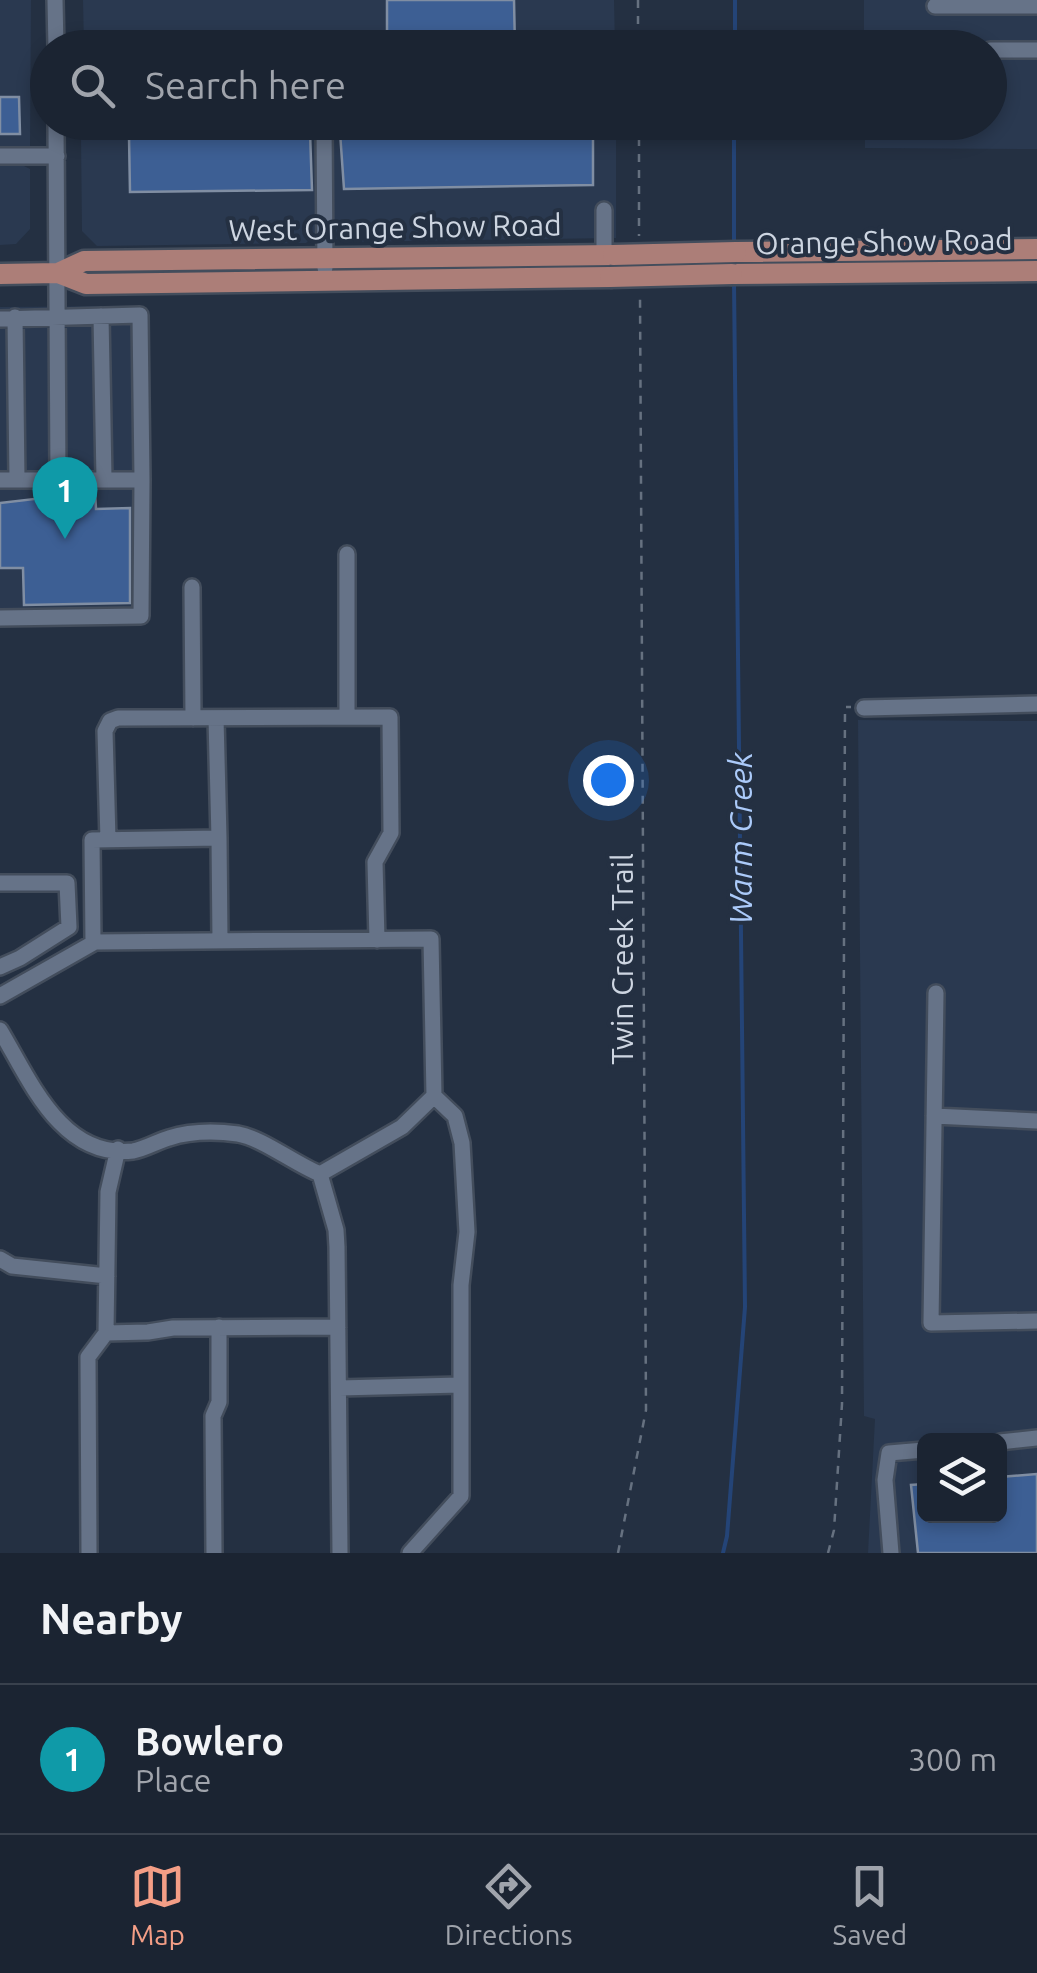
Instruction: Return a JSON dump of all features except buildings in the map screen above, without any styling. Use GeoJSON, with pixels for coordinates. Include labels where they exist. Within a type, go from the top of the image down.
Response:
{"type":"FeatureCollection","features":[{"type":"Feature","properties":{"kind":"main road","name":"Orange Show Road"},"geometry":{"type":"LineString","coordinates":[[736,252],[1037,249]]}},
{"type":"Feature","properties":{"kind":"main road","name":"West Orange Show Road"},"geometry":{"type":"LineString","coordinates":[[0,274],[58,273],[84,262],[736,252]]}},
{"type":"Feature","properties":{"kind":"main road","name":"Orange Show Road"},"geometry":{"type":"LineString","coordinates":[[732,274],[1037,271]]}},
{"type":"Feature","properties":{"kind":"main road","name":"West Orange Show Road"},"geometry":{"type":"LineString","coordinates":[[58,273],[86,284],[732,274]]}},
{"type":"Feature","properties":{"kind":"street"},"geometry":{"type":"LineString","coordinates":[[55,0],[56,30]]}},
{"type":"Feature","properties":{"kind":"street"},"geometry":{"type":"LineString","coordinates":[[935,6],[1037,6]]}},
{"type":"Feature","properties":{"kind":"street"},"geometry":{"type":"LineString","coordinates":[[1007,50],[1037,50]]}},
{"type":"Feature","properties":{"kind":"street"},"geometry":{"type":"LineString","coordinates":[[57,140],[58,480]]}},
{"type":"Feature","properties":{"kind":"street"},"geometry":{"type":"LineString","coordinates":[[324,140],[326,281]]}},
{"type":"Feature","properties":{"kind":"street"},"geometry":{"type":"LineString","coordinates":[[0,156],[57,156]]}},
{"type":"Feature","properties":{"kind":"street"},"geometry":{"type":"LineString","coordinates":[[604,210],[609,255]]}},
{"type":"Feature","properties":{"kind":"street"},"geometry":{"type":"LineString","coordinates":[[0,618],[141,616],[140,315],[8,318],[18,480]]}},
{"type":"Feature","properties":{"kind":"street"},"geometry":{"type":"LineString","coordinates":[[101,316],[104,479]]}},
{"type":"Feature","properties":{"kind":"street"},"geometry":{"type":"LineString","coordinates":[[0,480],[142,480]]}},
{"type":"Feature","properties":{"kind":"street"},"geometry":{"type":"LineString","coordinates":[[347,554],[347,717]]}},
{"type":"Feature","properties":{"kind":"street"},"geometry":{"type":"LineString","coordinates":[[192,588],[192,718]]}},
{"type":"Feature","properties":{"kind":"street"},"geometry":{"type":"LineString","coordinates":[[864,708],[1037,704]]}},
{"type":"Feature","properties":{"kind":"street"},"geometry":{"type":"LineString","coordinates":[[108,840],[105,732],[110,722],[118,718],[390,717],[391,833],[375,862],[377,940]]}},
{"type":"Feature","properties":{"kind":"street"},"geometry":{"type":"LineString","coordinates":[[216,718],[220,941]]}},
{"type":"Feature","properties":{"kind":"street"},"geometry":{"type":"LineString","coordinates":[[93,943],[92,840],[218,838]]}},
{"type":"Feature","properties":{"kind":"street"},"geometry":{"type":"LineString","coordinates":[[0,883],[68,883],[69,927],[0,967]]}},
{"type":"Feature","properties":{"kind":"street"},"geometry":{"type":"LineString","coordinates":[[0,996],[93,943],[431,939],[434,1096],[455,1116],[462,1143],[467,1232],[461,1286],[461,1496],[410,1553]]}},
{"type":"Feature","properties":{"kind":"street"},"geometry":{"type":"LineString","coordinates":[[936,994],[931,1323],[1037,1321]]}},
{"type":"Feature","properties":{"kind":"street"},"geometry":{"type":"LineString","coordinates":[[0,1030],[62,1127],[101,1147],[133,1151],[196,1132],[242,1134],[320,1174],[336,1230],[340,1553]]}},
{"type":"Feature","properties":{"kind":"street"},"geometry":{"type":"LineString","coordinates":[[320,1174],[402,1126],[434,1096]]}},
{"type":"Feature","properties":{"kind":"street"},"geometry":{"type":"LineString","coordinates":[[934,1116],[1037,1121]]}},
{"type":"Feature","properties":{"kind":"street"},"geometry":{"type":"LineString","coordinates":[[89,1553],[88,1357],[106,1333],[108,1192],[118,1149]]}},
{"type":"Feature","properties":{"kind":"street"},"geometry":{"type":"LineString","coordinates":[[0,1260],[12,1266],[107,1276]]}},
{"type":"Feature","properties":{"kind":"street"},"geometry":{"type":"LineString","coordinates":[[106,1333],[338,1327]]}},
{"type":"Feature","properties":{"kind":"street"},"geometry":{"type":"LineString","coordinates":[[214,1553],[218,1328]]}},
{"type":"Feature","properties":{"kind":"street"},"geometry":{"type":"LineString","coordinates":[[338,1388],[460,1386]]}},
{"type":"Feature","properties":{"kind":"street"},"geometry":{"type":"LineString","coordinates":[[1007,1441],[1037,1438]]}},
{"type":"Feature","properties":{"kind":"street"},"geometry":{"type":"LineString","coordinates":[[891,1553],[885,1480],[889,1453],[917,1451]]}},
{"type":"Feature","properties":{"kind":"path"},"geometry":{"type":"LineString","coordinates":[[638,0],[638,30]]}},
{"type":"Feature","properties":{"kind":"path"},"geometry":{"type":"LineString","coordinates":[[639,140],[639,241]]}},
{"type":"Feature","properties":{"kind":"path","name":"Twin Creek Trail"},"geometry":{"type":"LineString","coordinates":[[618,1553],[646,1410],[640,281]]}},
{"type":"Feature","properties":{"kind":"path"},"geometry":{"type":"LineString","coordinates":[[828,1553],[834,1530],[842,1404],[844,707],[864,708]]}},
{"type":"Feature","properties":{"kind":"shaded area"},"geometry":{"type":"Polygon","coordinates":[[[0,0],[31,0],[30,149],[25,151],[24,166],[30,169],[30,229],[16,244],[0,245],[0,0]]]}},
{"type":"Feature","properties":{"kind":"shaded area"},"geometry":{"type":"Polygon","coordinates":[[[83,0],[614,0],[615,30],[84,30],[83,0]]]}},
{"type":"Feature","properties":{"kind":"shaded area"},"geometry":{"type":"Polygon","coordinates":[[[864,0],[1037,0],[1037,149],[865,148],[865,140],[1007,140],[1007,30],[864,30],[864,0]]]}},
{"type":"Feature","properties":{"kind":"shaded area"},"geometry":{"type":"Polygon","coordinates":[[[81,140],[616,140],[616,238],[342,242],[339,239],[306,243],[97,246],[82,231],[81,140]]]}},
{"type":"Feature","properties":{"kind":"shaded area"},"geometry":{"type":"Polygon","coordinates":[[[144,306],[146,617],[0,619],[0,307],[144,306]]]}},
{"type":"Feature","properties":{"kind":"shaded area"},"geometry":{"type":"Polygon","coordinates":[[[858,720],[1037,721],[1037,1553],[868,1553],[875,1419],[864,1416],[858,720]]]}},
{"type":"Feature","properties":{"kind":"waterway","name":"Warm Creek"},"geometry":{"type":"LineString","coordinates":[[735,0],[735,30]]}},
{"type":"Feature","properties":{"kind":"waterway","name":"Warm Creek"},"geometry":{"type":"LineString","coordinates":[[734,140],[734,243]]}},
{"type":"Feature","properties":{"kind":"waterway","name":"Warm Creek"},"geometry":{"type":"LineString","coordinates":[[723,1553],[745,1307],[734,282]]}},
{"type":"Feature","properties":{"kind":"place","name":"Bowlero"},"geometry":{"type":"Point","coordinates":[65,539]}}]}
